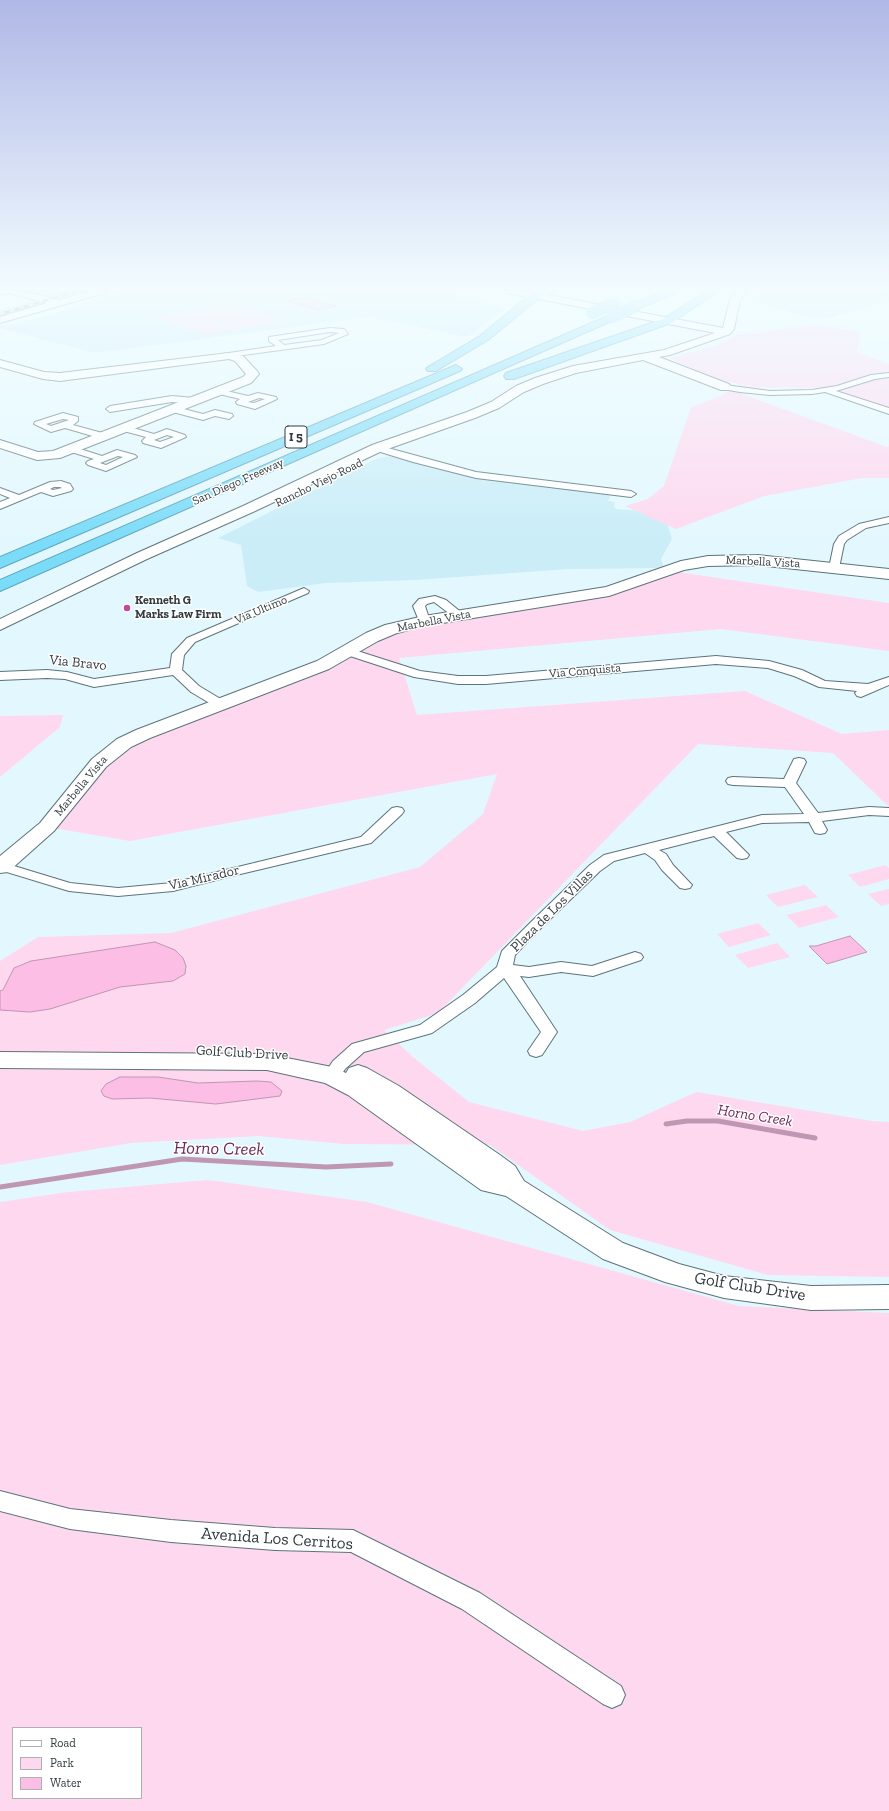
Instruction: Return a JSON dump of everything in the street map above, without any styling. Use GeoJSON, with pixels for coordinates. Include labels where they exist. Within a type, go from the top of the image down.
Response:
{"type":"FeatureCollection","features":[{"type":"Feature","properties":{"kind":"highway"},"geometry":{"type":"LineString","coordinates":[[350,414],[420,375]]}},
{"type":"Feature","properties":{"kind":"highway","name":"San Diego Freeway"},"geometry":{"type":"LineString","coordinates":[[0,563],[445,375]]}},
{"type":"Feature","properties":{"kind":"highway","name":"San Diego Freeway"},"geometry":{"type":"LineString","coordinates":[[0,586],[482,375]]}},
{"type":"Feature","properties":{"kind":"highway"},"geometry":{"type":"LineString","coordinates":[[404,409],[432,405],[516,375]]}},
{"type":"Feature","properties":{"kind":"street"},"geometry":{"type":"LineString","coordinates":[[41,375],[60,377],[79,375]]}},
{"type":"Feature","properties":{"kind":"street"},"geometry":{"type":"LineString","coordinates":[[0,444],[37,456],[50,456],[246,380],[251,375]]}},
{"type":"Feature","properties":{"kind":"street","name":"Rancho Viejo Road"},"geometry":{"type":"LineString","coordinates":[[0,626],[142,556],[382,449],[457,421],[486,412],[544,383],[570,375]]}},
{"type":"Feature","properties":{"kind":"street"},"geometry":{"type":"LineString","coordinates":[[693,375],[725,387],[770,393],[800,393],[826,390],[859,380],[889,375]]}},
{"type":"Feature","properties":{"kind":"street"},"geometry":{"type":"LineString","coordinates":[[826,390],[889,411]]}},
{"type":"Feature","properties":{"kind":"street"},"geometry":{"type":"LineString","coordinates":[[218,391],[249,399],[258,395],[273,398],[255,406],[240,402],[249,399]]}},
{"type":"Feature","properties":{"kind":"street"},"geometry":{"type":"LineString","coordinates":[[110,409],[172,399],[194,401]]}},
{"type":"Feature","properties":{"kind":"street"},"geometry":{"type":"LineString","coordinates":[[172,409],[205,421],[229,416]]}},
{"type":"Feature","properties":{"kind":"street"},"geometry":{"type":"LineString","coordinates":[[64,425],[75,419],[60,416],[38,424],[39,426],[51,428],[64,425],[103,436]]}},
{"type":"Feature","properties":{"kind":"street"},"geometry":{"type":"LineString","coordinates":[[124,428],[154,437]]}},
{"type":"Feature","properties":{"kind":"street"},"geometry":{"type":"LineString","coordinates":[[71,449],[103,458]]}},
{"type":"Feature","properties":{"kind":"street"},"geometry":{"type":"LineString","coordinates":[[382,449],[416,460],[476,475],[631,494]]}},
{"type":"Feature","properties":{"kind":"street","name":"Rancho Viejo Road"},"geometry":{"type":"LineString","coordinates":[[0,636],[43,613],[382,449]]}},
{"type":"Feature","properties":{"kind":"street"},"geometry":{"type":"LineString","coordinates":[[0,506],[44,488]]}},
{"type":"Feature","properties":{"kind":"street"},"geometry":{"type":"LineString","coordinates":[[0,491],[19,498]]}},
{"type":"Feature","properties":{"kind":"street"},"geometry":{"type":"LineString","coordinates":[[834,568],[839,544],[843,538],[852,531],[863,526],[889,520]]}},
{"type":"Feature","properties":{"kind":"street","name":"Marbella Vista"},"geometry":{"type":"LineString","coordinates":[[1,866],[47,827],[99,763],[115,749],[143,734],[323,665],[381,632],[424,621],[610,591],[681,566],[708,561],[747,559],[889,574]]}},
{"type":"Feature","properties":{"kind":"street","name":"Via Ultimo"},"geometry":{"type":"LineString","coordinates":[[176,671],[178,654],[191,640],[304,591]]}},
{"type":"Feature","properties":{"kind":"street","name":"Via Conquista"},"geometry":{"type":"LineString","coordinates":[[348,652],[418,674],[458,680],[486,680],[716,660],[769,665],[823,684],[828,689],[849,694],[866,692],[869,688],[889,680]]}},
{"type":"Feature","properties":{"kind":"street"},"geometry":{"type":"LineString","coordinates":[[176,671],[195,688],[220,704]]}},
{"type":"Feature","properties":{"kind":"street","name":"Via Bravo"},"geometry":{"type":"LineString","coordinates":[[0,676],[47,674],[67,676],[81,681],[94,683],[176,671]]}},
{"type":"Feature","properties":{"kind":"street"},"geometry":{"type":"LineString","coordinates":[[789,783],[799,762]]}},
{"type":"Feature","properties":{"kind":"street"},"geometry":{"type":"LineString","coordinates":[[733,781],[789,783]]}},
{"type":"Feature","properties":{"kind":"street"},"geometry":{"type":"LineString","coordinates":[[789,783],[817,824]]}},
{"type":"Feature","properties":{"kind":"street","name":"Plaza de Los Villas"},"geometry":{"type":"LineString","coordinates":[[335,1071],[351,1053],[364,1045],[416,1032],[436,1024],[469,999],[504,970],[508,954],[595,868],[616,855],[766,818],[817,824],[869,811],[889,812]]}},
{"type":"Feature","properties":{"kind":"street","name":"Via Mirador"},"geometry":{"type":"LineString","coordinates":[[1,866],[69,887],[118,892],[174,887],[229,872],[366,840],[397,812]]}},
{"type":"Feature","properties":{"kind":"street"},"geometry":{"type":"LineString","coordinates":[[717,831],[742,855]]}},
{"type":"Feature","properties":{"kind":"street"},"geometry":{"type":"LineString","coordinates":[[647,848],[661,857],[667,867],[685,885]]}},
{"type":"Feature","properties":{"kind":"street"},"geometry":{"type":"LineString","coordinates":[[504,970],[529,972],[561,967],[593,971],[635,957]]}},
{"type":"Feature","properties":{"kind":"street"},"geometry":{"type":"LineString","coordinates":[[504,970],[513,978],[549,1032],[536,1050]]}},
{"type":"Feature","properties":{"kind":"street","name":"Golf Club Drive"},"geometry":{"type":"LineString","coordinates":[[0,1047],[277,1053],[335,1071],[358,1089],[491,1183],[514,1188],[613,1251],[675,1274],[724,1287],[811,1298],[889,1297]]}},
{"type":"Feature","properties":{"kind":"street","name":"Golf Club Drive"},"geometry":{"type":"LineString","coordinates":[[0,1060],[267,1062],[335,1071]]}},
{"type":"Feature","properties":{"kind":"street","name":"Avenida Los Cerritos"},"geometry":{"type":"LineString","coordinates":[[0,1501],[70,1519],[170,1531],[275,1538],[354,1541],[471,1601],[612,1694]]}},
{"type":"Feature","properties":{"kind":"shaded area"},"geometry":{"type":"Polygon","coordinates":[[[390,456],[436,469],[489,478],[611,494],[608,501],[615,502],[614,506],[616,509],[641,511],[667,523],[672,539],[661,559],[664,568],[569,569],[415,580],[326,583],[258,592],[247,586],[241,545],[218,538],[376,459],[390,456]]]}},
{"type":"Feature","properties":{"kind":"green space"},"geometry":{"type":"Polygon","coordinates":[[[705,375],[889,375],[889,408],[849,397],[826,388],[750,387],[705,375]]]}},
{"type":"Feature","properties":{"kind":"green space"},"geometry":{"type":"Polygon","coordinates":[[[731,390],[887,447],[889,446],[889,478],[862,478],[764,496],[676,529],[625,506],[648,499],[664,486],[691,407],[716,398],[731,390]]]}},
{"type":"Feature","properties":{"kind":"green space"},"geometry":{"type":"Polygon","coordinates":[[[674,569],[684,573],[889,603],[889,651],[721,629],[399,658],[417,715],[745,691],[842,734],[889,730],[889,807],[833,753],[698,744],[438,1013],[384,1030],[413,1057],[469,1102],[583,1131],[630,1122],[696,1092],[872,1121],[889,1122],[889,1277],[768,1275],[610,1230],[490,1145],[344,1144],[259,1136],[131,1143],[0,1165],[0,961],[38,937],[171,933],[420,867],[483,814],[497,774],[130,841],[47,827],[107,755],[323,665],[381,632],[609,591],[674,569]]]}},
{"type":"Feature","properties":{"kind":"green space"},"geometry":{"type":"Polygon","coordinates":[[[63,715],[60,727],[0,777],[0,716],[63,715]]]}},
{"type":"Feature","properties":{"kind":"green space"},"geometry":{"type":"Polygon","coordinates":[[[885,865],[889,868],[889,879],[860,887],[848,875],[885,865]]]}},
{"type":"Feature","properties":{"kind":"green space"},"geometry":{"type":"Polygon","coordinates":[[[805,885],[818,897],[778,907],[766,895],[805,885]]]}},
{"type":"Feature","properties":{"kind":"green space"},"geometry":{"type":"Polygon","coordinates":[[[889,889],[889,904],[881,906],[868,894],[889,889]]]}},
{"type":"Feature","properties":{"kind":"green space"},"geometry":{"type":"Polygon","coordinates":[[[826,905],[839,917],[799,928],[786,915],[826,905]]]}},
{"type":"Feature","properties":{"kind":"green space"},"geometry":{"type":"Polygon","coordinates":[[[758,923],[771,935],[729,947],[717,934],[758,923]]]}},
{"type":"Feature","properties":{"kind":"green space"},"geometry":{"type":"Polygon","coordinates":[[[777,943],[790,957],[748,968],[735,955],[777,943]]]}},
{"type":"Feature","properties":{"kind":"green space"},"geometry":{"type":"Polygon","coordinates":[[[208,1180],[367,1202],[739,1306],[889,1313],[889,1811],[0,1811],[0,1202],[68,1192],[208,1180]]]}},
{"type":"Feature","properties":{"kind":"water"},"geometry":{"type":"Polygon","coordinates":[[[850,936],[867,952],[827,964],[809,946],[816,946],[850,936]]]}},
{"type":"Feature","properties":{"kind":"water"},"geometry":{"type":"Polygon","coordinates":[[[155,942],[175,950],[183,958],[186,966],[185,974],[173,981],[120,987],[50,1009],[30,1012],[0,1010],[0,991],[3,990],[14,968],[31,961],[155,942]]]}},
{"type":"Feature","properties":{"kind":"water"},"geometry":{"type":"Polygon","coordinates":[[[120,1077],[158,1077],[198,1083],[271,1082],[282,1091],[280,1096],[216,1104],[150,1098],[112,1099],[104,1096],[101,1091],[106,1084],[120,1077]]]}},
{"type":"Feature","properties":{"kind":"waterway","name":"Horno Creek"},"geometry":{"type":"LineString","coordinates":[[666,1124],[687,1121],[718,1121],[815,1138]]}},
{"type":"Feature","properties":{"kind":"waterway","name":"Horno Creek"},"geometry":{"type":"LineString","coordinates":[[0,1187],[182,1159],[326,1167],[391,1164]]}},
{"type":"Feature","properties":{"kind":"place","name":"Kenneth G Marks Law Firm"},"geometry":{"type":"Point","coordinates":[127,608]}}]}
